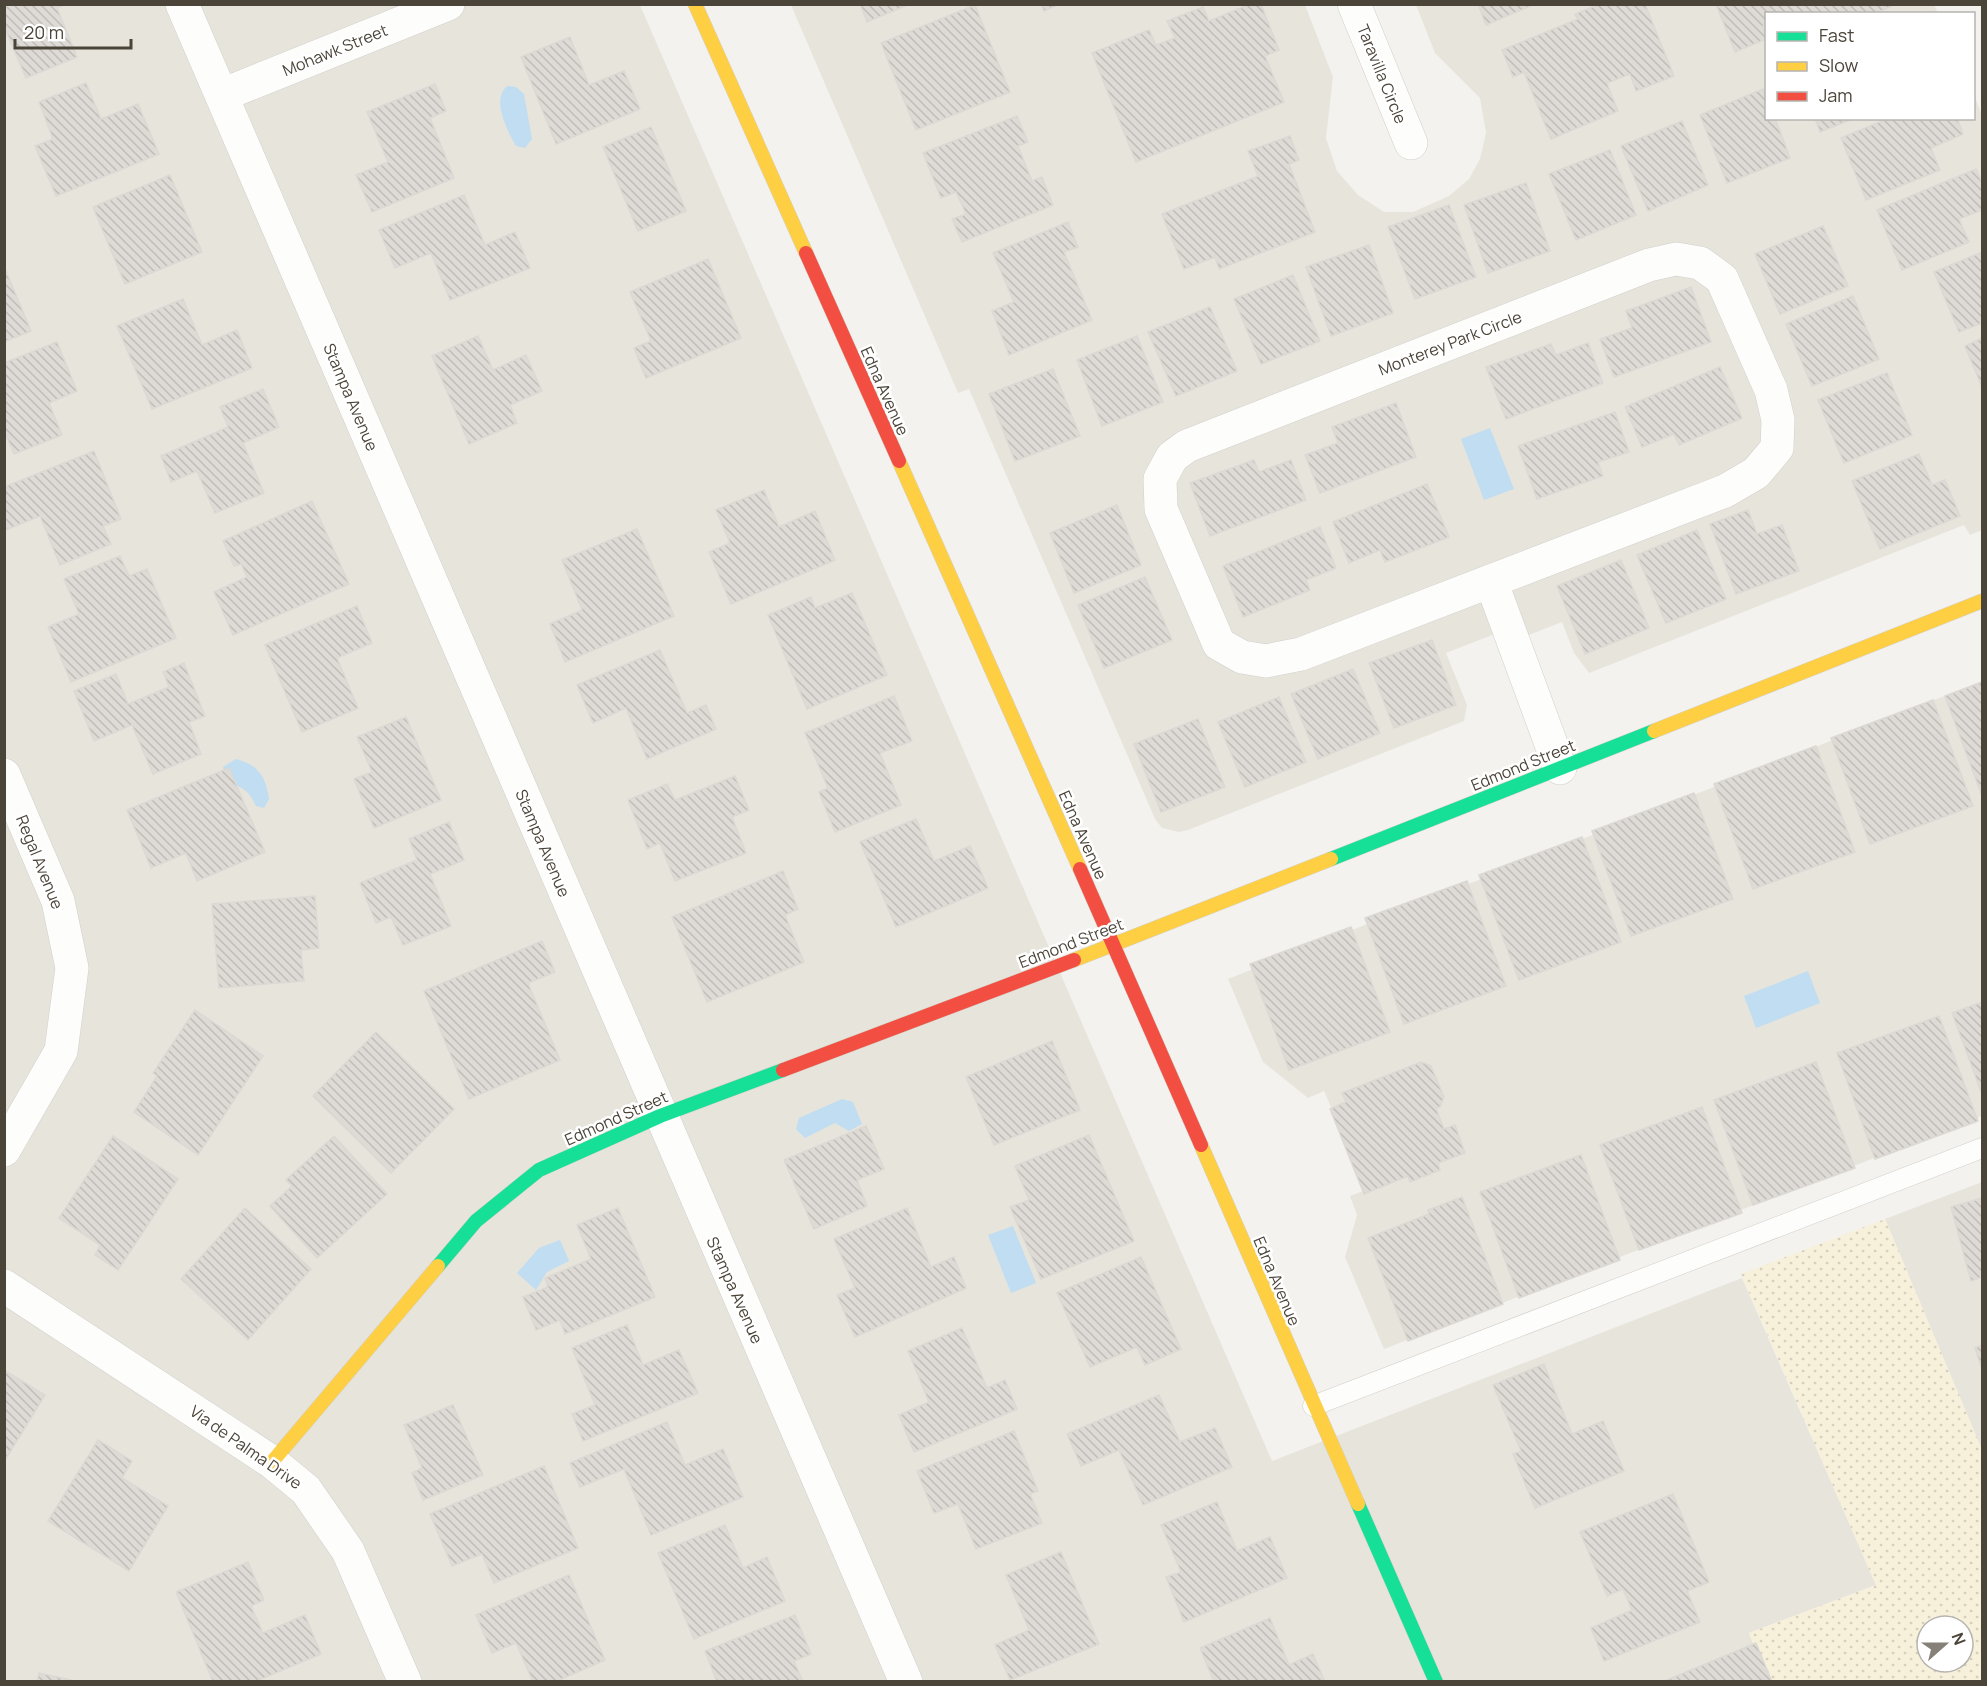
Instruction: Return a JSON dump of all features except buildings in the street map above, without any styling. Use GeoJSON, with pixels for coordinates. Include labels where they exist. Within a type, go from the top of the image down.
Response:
{"type":"FeatureCollection","features":[{"type":"Feature","properties":{"kind":"street","name":"Stampa Avenue"},"geometry":{"type":"LineString","coordinates":[[182,4],[906,1682]]}},
{"type":"Feature","properties":{"kind":"street","name":"Mohawk Street"},"geometry":{"type":"LineString","coordinates":[[222,94],[448,4]]}},
{"type":"Feature","properties":{"kind":"street","name":"Edna Avenue"},"geometry":{"type":"LineString","coordinates":[[695,4],[1114,945],[1313,1406],[1436,1682]]}},
{"type":"Feature","properties":{"kind":"street","name":"Taravilla Circle"},"geometry":{"type":"LineString","coordinates":[[1354,4],[1411,143]]}},
{"type":"Feature","properties":{"kind":"street","name":"Monterey Park Circle"},"geometry":{"type":"LineString","coordinates":[[1676,259],[1700,263],[1722,279],[1771,390],[1778,420],[1777,448],[1756,473],[1725,491],[1491,581],[1301,654],[1266,661],[1242,657],[1218,644],[1161,509],[1160,479],[1172,457],[1187,446],[1649,265],[1676,259]]}},
{"type":"Feature","properties":{"kind":"street"},"geometry":{"type":"LineString","coordinates":[[1491,581],[1560,768]]}},
{"type":"Feature","properties":{"kind":"street","name":"Edmond Street"},"geometry":{"type":"LineString","coordinates":[[272,1462],[476,1221],[539,1170],[660,1116],[1114,945],[1983,601]]}},
{"type":"Feature","properties":{"kind":"street","name":"Regal Avenue"},"geometry":{"type":"LineString","coordinates":[[4,775],[58,901],[72,968],[61,1051],[4,1150]]}},
{"type":"Feature","properties":{"kind":"street","name":"Via de Palma Drive"},"geometry":{"type":"LineString","coordinates":[[4,1286],[272,1462],[306,1490],[348,1551],[405,1682]]}},
{"type":"Feature","properties":{"kind":"lane"},"geometry":{"type":"LineString","coordinates":[[1313,1406],[1983,1149]]}},
{"type":"Feature","properties":{"kind":"shaded area"},"geometry":{"type":"Polygon","coordinates":[[[5,5],[640,5],[1272,1461],[1742,1278],[1876,1585],[1749,1633],[1768,1681],[5,1682],[5,5]]]}},
{"type":"Feature","properties":{"kind":"shaded area"},"geometry":{"type":"Polygon","coordinates":[[[791,5],[1305,5],[1333,77],[1326,138],[1337,171],[1358,195],[1384,212],[1413,212],[1449,196],[1469,179],[1480,159],[1486,133],[1480,98],[1435,53],[1416,5],[1934,5],[1938,12],[1765,12],[1765,120],[1975,120],[1975,98],[1982,115],[1982,530],[1970,535],[1964,525],[1589,673],[1574,653],[1562,622],[1505,644],[1500,632],[1446,653],[1467,705],[1464,721],[1188,830],[1179,832],[1162,828],[1155,819],[969,389],[958,393],[791,5]]]}},
{"type":"Feature","properties":{"kind":"shaded area"},"geometry":{"type":"Polygon","coordinates":[[[1982,681],[1982,1116],[1384,1349],[1345,1257],[1357,1215],[1350,1196],[1363,1191],[1331,1107],[1324,1091],[1308,1098],[1263,1062],[1228,979],[1982,681]]]}},
{"type":"Feature","properties":{"kind":"shaded area"},"geometry":{"type":"Polygon","coordinates":[[[1982,1182],[1982,1450],[1885,1219],[1982,1182]]]}},
{"type":"Feature","properties":{"kind":"sand"},"geometry":{"type":"Polygon","coordinates":[[[1885,1219],[1982,1450],[1982,1681],[1768,1681],[1749,1633],[1876,1585],[1741,1274],[1885,1219]]]}},
{"type":"Feature","properties":{"kind":"water"},"geometry":{"type":"Polygon","coordinates":[[[507,86],[516,87],[524,94],[532,139],[525,148],[516,146],[502,115],[500,99],[507,86]]]}},
{"type":"Feature","properties":{"kind":"water"},"geometry":{"type":"Polygon","coordinates":[[[1490,428],[1514,489],[1484,500],[1461,439],[1490,428]]]}},
{"type":"Feature","properties":{"kind":"water"},"geometry":{"type":"Polygon","coordinates":[[[236,759],[255,768],[263,778],[269,799],[264,808],[256,806],[245,790],[227,783],[223,767],[236,759]]]}},
{"type":"Feature","properties":{"kind":"water"},"geometry":{"type":"Polygon","coordinates":[[[1808,971],[1820,1003],[1756,1028],[1744,996],[1808,971]]]}},
{"type":"Feature","properties":{"kind":"water"},"geometry":{"type":"Polygon","coordinates":[[[842,1099],[853,1102],[862,1124],[849,1131],[835,1123],[805,1138],[796,1129],[799,1118],[842,1099]]]}},
{"type":"Feature","properties":{"kind":"water"},"geometry":{"type":"Polygon","coordinates":[[[1013,1226],[1036,1283],[1011,1293],[988,1235],[1013,1226]]]}},
{"type":"Feature","properties":{"kind":"water"},"geometry":{"type":"Polygon","coordinates":[[[560,1240],[569,1261],[547,1272],[536,1290],[517,1273],[539,1248],[560,1240]]]}},
{"type":"Feature","properties":{"kind":"traffic: fast"},"geometry":{"type":"LineString","coordinates":[[1331,859],[1654,731]]}},
{"type":"Feature","properties":{"kind":"traffic: fast"},"geometry":{"type":"LineString","coordinates":[[438,1266],[476,1221],[539,1170],[660,1116],[783,1070]]}},
{"type":"Feature","properties":{"kind":"traffic: fast"},"geometry":{"type":"LineString","coordinates":[[1358,1504],[1436,1682]]}},
{"type":"Feature","properties":{"kind":"traffic: slow"},"geometry":{"type":"LineString","coordinates":[[695,4],[806,253]]}},
{"type":"Feature","properties":{"kind":"traffic: slow"},"geometry":{"type":"LineString","coordinates":[[899,461],[1080,869]]}},
{"type":"Feature","properties":{"kind":"traffic: slow"},"geometry":{"type":"LineString","coordinates":[[1654,731],[1982,601]]}},
{"type":"Feature","properties":{"kind":"traffic: slow"},"geometry":{"type":"LineString","coordinates":[[1074,960],[1331,859]]}},
{"type":"Feature","properties":{"kind":"traffic: slow"},"geometry":{"type":"LineString","coordinates":[[1201,1145],[1358,1504]]}},
{"type":"Feature","properties":{"kind":"traffic: slow"},"geometry":{"type":"LineString","coordinates":[[272,1462],[438,1266]]}},
{"type":"Feature","properties":{"kind":"traffic: jam"},"geometry":{"type":"LineString","coordinates":[[806,253],[899,461]]}},
{"type":"Feature","properties":{"kind":"traffic: jam"},"geometry":{"type":"LineString","coordinates":[[1080,869],[1201,1145]]}},
{"type":"Feature","properties":{"kind":"traffic: jam"},"geometry":{"type":"LineString","coordinates":[[783,1070],[1074,960]]}}]}
